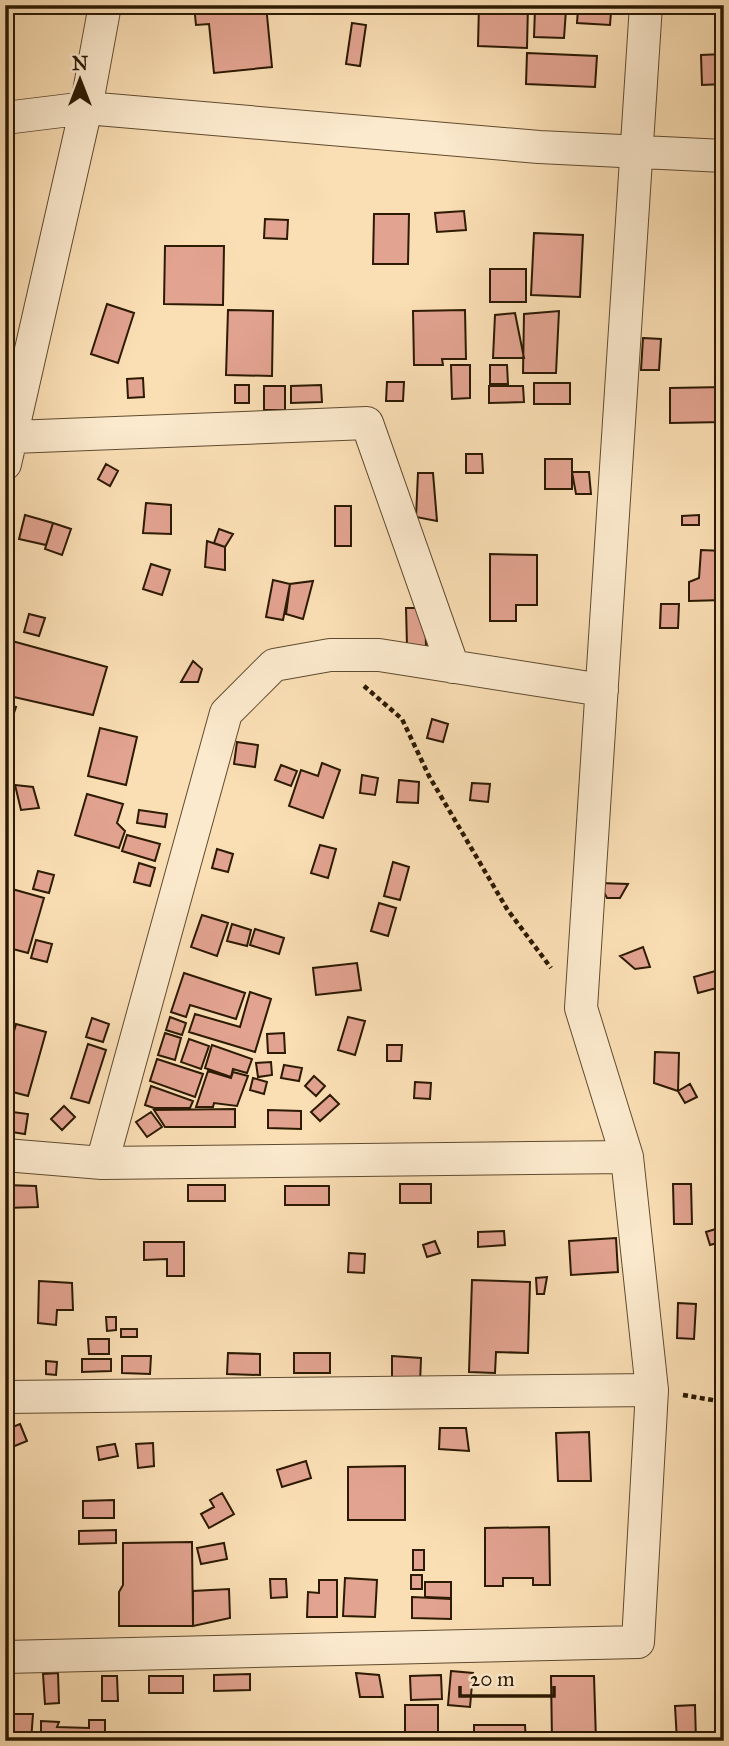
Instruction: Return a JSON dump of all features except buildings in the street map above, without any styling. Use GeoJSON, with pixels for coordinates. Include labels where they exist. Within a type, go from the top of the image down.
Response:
{"type":"FeatureCollection","features":[{"type":"Feature","properties":{"kind":"street"},"geometry":{"type":"LineString","coordinates":[[105,5],[86,107],[9,451],[367,423],[453,667]]}},
{"type":"Feature","properties":{"kind":"street"},"geometry":{"type":"LineString","coordinates":[[5,1657],[638,1642],[652,1390],[627,1157],[581,1008],[646,5]]}},
{"type":"Feature","properties":{"kind":"street"},"geometry":{"type":"LineString","coordinates":[[5,118],[86,107],[539,147],[724,156]]}},
{"type":"Feature","properties":{"kind":"street"},"geometry":{"type":"LineString","coordinates":[[102,1163],[226,713],[274,665],[330,655],[379,655],[602,690]]}},
{"type":"Feature","properties":{"kind":"street"},"geometry":{"type":"LineString","coordinates":[[5,1155],[102,1163],[627,1157]]}},
{"type":"Feature","properties":{"kind":"street"},"geometry":{"type":"LineString","coordinates":[[5,1397],[652,1390]]}},
{"type":"Feature","properties":{"kind":"path"},"geometry":{"type":"LineString","coordinates":[[330,655],[402,719],[429,776],[507,909],[581,1008]]}},
{"type":"Feature","properties":{"kind":"path"},"geometry":{"type":"LineString","coordinates":[[652,1390],[724,1402]]}}]}
